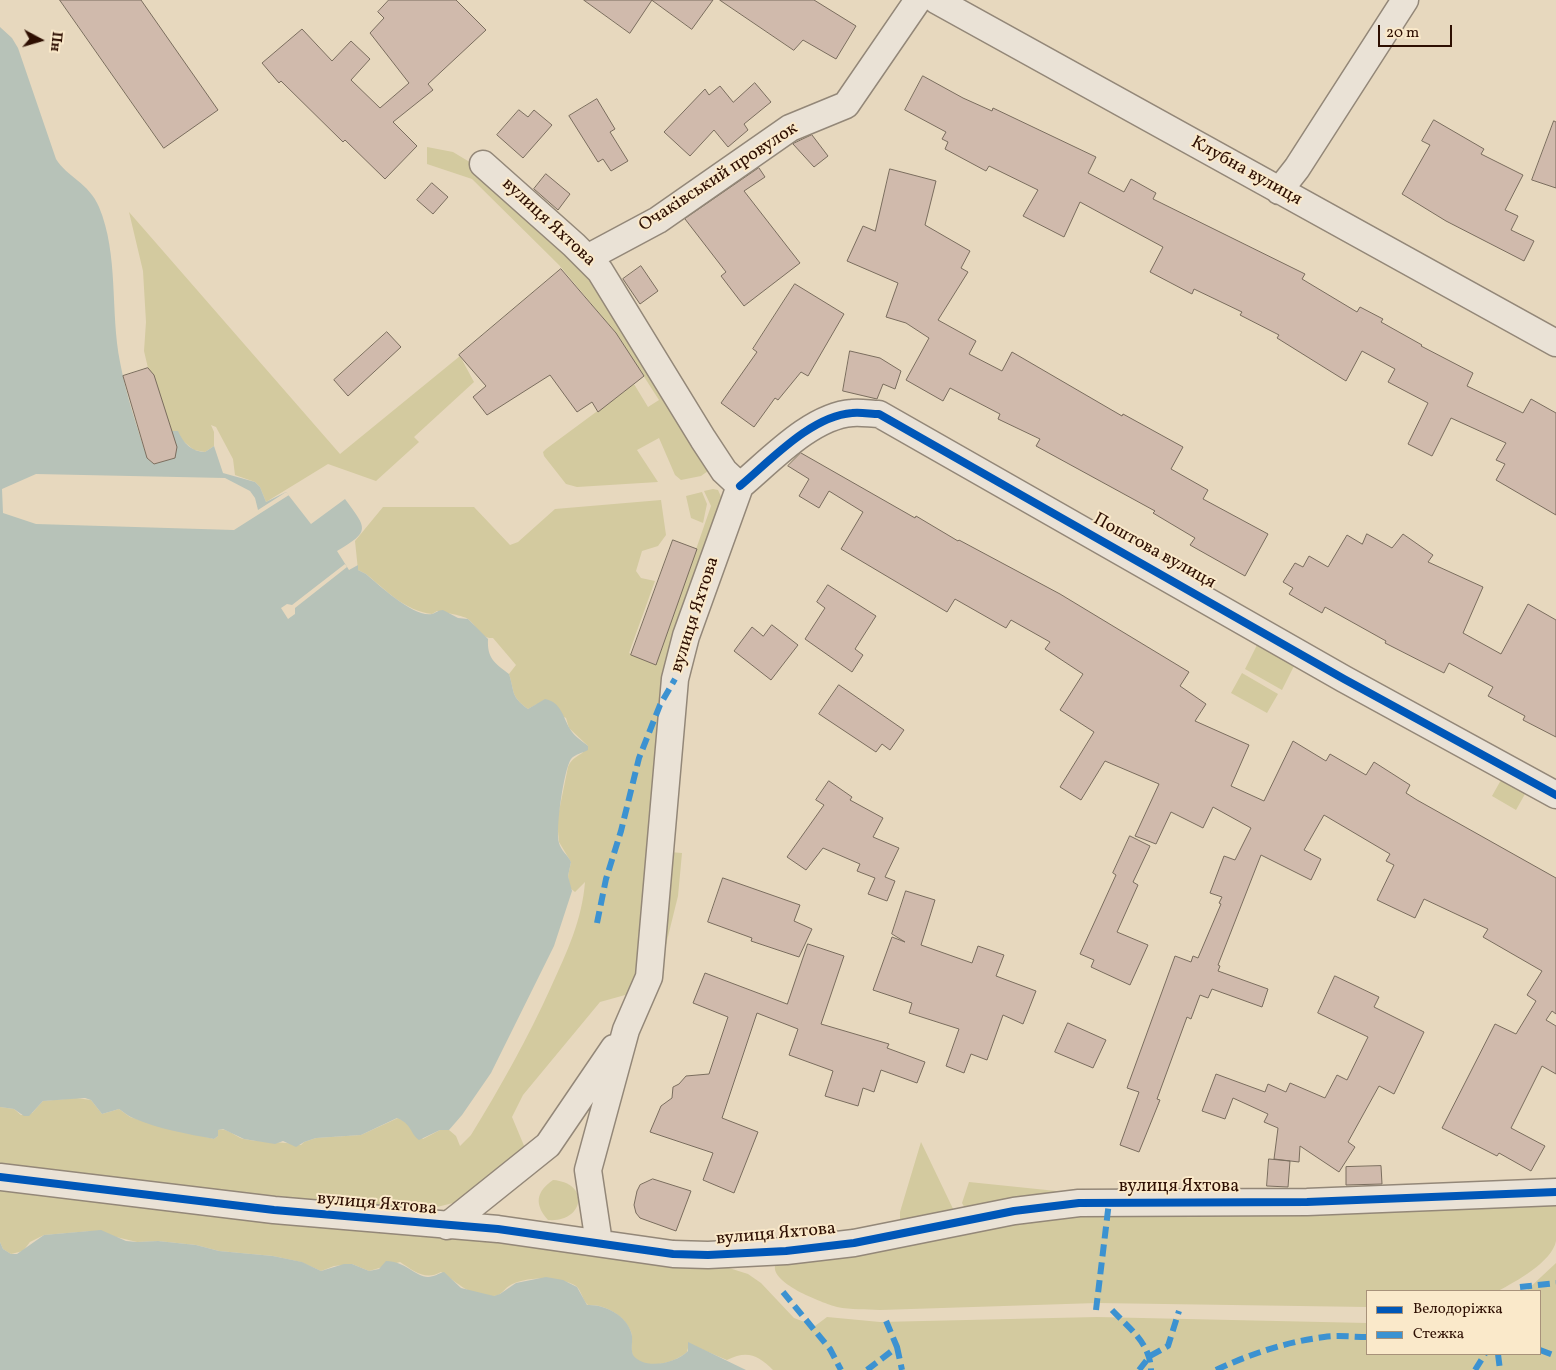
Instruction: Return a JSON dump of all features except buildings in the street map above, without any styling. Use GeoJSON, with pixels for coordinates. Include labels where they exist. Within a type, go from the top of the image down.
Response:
{"type":"FeatureCollection","features":[{"type":"Feature","properties":{"kind":"street","name":"Очаківський провулок"},"geometry":{"type":"LineString","coordinates":[[587,258],[658,220],[790,128],[846,105],[918,0]]}},
{"type":"Feature","properties":{"kind":"street","name":"Клубна вулиця"},"geometry":{"type":"LineString","coordinates":[[936,0],[1556,343]]}},
{"type":"Feature","properties":{"kind":"street"},"geometry":{"type":"LineString","coordinates":[[1279,191],[1297,168],[1405,0]]}},
{"type":"Feature","properties":{"kind":"street","name":"вулиця Яхтова"},"geometry":{"type":"LineString","coordinates":[[483,164],[600,271],[703,439],[724,471],[740,486],[686,636],[676,679],[649,976],[626,1030],[588,1170],[599,1243]]}},
{"type":"Feature","properties":{"kind":"street","name":"Поштова вулиця"},"geometry":{"type":"LineString","coordinates":[[740,486],[799,435],[828,420],[852,413],[879,414],[1344,679],[1556,795]]}},
{"type":"Feature","properties":{"kind":"street"},"geometry":{"type":"LineString","coordinates":[[447,1226],[548,1145],[626,1030]]}},
{"type":"Feature","properties":{"kind":"street","name":"вулиця Яхтова"},"geometry":{"type":"LineString","coordinates":[[0,1177],[274,1210],[498,1229],[672,1254],[757,1254],[854,1243],[1014,1211],[1087,1203],[1307,1202],[1556,1192]]}},
{"type":"Feature","properties":{"kind":"shaded area"},"geometry":{"type":"Polygon","coordinates":[[[0,27],[12,38],[18,48],[56,159],[66,171],[90,192],[99,207],[105,225],[112,264],[115,323],[122,374],[147,458],[154,464],[175,458],[171,431],[178,431],[185,443],[192,449],[205,452],[214,446],[223,473],[255,482],[260,487],[266,502],[286,492],[311,524],[345,499],[358,517],[362,529],[356,539],[337,551],[349,570],[358,565],[358,570],[366,574],[397,600],[416,611],[432,614],[443,610],[458,618],[468,619],[488,639],[490,656],[509,674],[518,701],[528,709],[545,699],[555,703],[572,732],[588,746],[588,750],[571,759],[563,787],[558,836],[560,846],[571,862],[568,876],[572,891],[554,946],[491,1073],[462,1115],[449,1130],[440,1130],[419,1140],[409,1126],[397,1118],[361,1135],[316,1138],[296,1147],[283,1141],[275,1144],[244,1139],[223,1129],[218,1130],[218,1136],[214,1139],[173,1131],[143,1122],[119,1109],[102,1114],[91,1100],[85,1098],[43,1101],[29,1116],[24,1116],[14,1109],[0,1107],[0,27]]]}},
{"type":"Feature","properties":{"kind":"shaded area"},"geometry":{"type":"Polygon","coordinates":[[[427,147],[453,152],[483,170],[596,274],[708,471],[701,476],[681,480],[675,475],[659,438],[637,450],[658,482],[577,487],[566,484],[544,456],[543,452],[546,449],[634,384],[648,407],[659,400],[616,333],[559,265],[472,179],[427,164],[427,147]]]}},
{"type":"Feature","properties":{"kind":"shaded area"},"geometry":{"type":"Polygon","coordinates":[[[129,212],[340,454],[460,356],[474,382],[414,437],[419,442],[376,481],[328,464],[266,502],[260,487],[255,482],[235,475],[233,459],[216,427],[211,425],[214,432],[214,446],[205,452],[194,450],[171,431],[148,368],[144,351],[146,322],[143,271],[129,212]]]}},
{"type":"Feature","properties":{"kind":"shaded area"},"geometry":{"type":"Polygon","coordinates":[[[718,490],[723,501],[697,587],[636,992],[600,1002],[523,1095],[512,1117],[525,1148],[457,1202],[415,1210],[275,1200],[19,1166],[16,1169],[0,1171],[0,1107],[14,1109],[21,1115],[32,1113],[43,1101],[76,1098],[91,1100],[102,1114],[119,1109],[130,1117],[214,1139],[218,1136],[218,1130],[221,1129],[244,1139],[301,1145],[316,1138],[361,1135],[398,1118],[409,1124],[423,1139],[440,1130],[449,1130],[456,1136],[460,1146],[471,1135],[523,1043],[542,1006],[573,936],[581,910],[585,882],[575,892],[570,888],[568,876],[571,862],[559,842],[557,821],[568,767],[588,746],[569,728],[566,718],[537,704],[528,709],[518,701],[509,674],[516,665],[493,638],[482,634],[466,618],[437,611],[432,614],[413,609],[396,599],[366,574],[358,570],[355,541],[383,507],[474,507],[510,545],[518,542],[555,509],[661,500],[666,535],[658,546],[642,551],[636,571],[641,578],[655,581],[629,653],[656,665],[711,506],[704,491],[718,490]]]}},
{"type":"Feature","properties":{"kind":"shaded area"},"geometry":{"type":"Polygon","coordinates":[[[702,492],[707,504],[703,523],[691,518],[686,496],[702,492]]]}},
{"type":"Feature","properties":{"kind":"shaded area"},"geometry":{"type":"Polygon","coordinates":[[[1258,643],[1295,664],[1282,690],[1245,669],[1258,643]]]}},
{"type":"Feature","properties":{"kind":"shaded area"},"geometry":{"type":"Polygon","coordinates":[[[1242,673],[1278,694],[1267,713],[1231,693],[1242,673]]]}},
{"type":"Feature","properties":{"kind":"shaded area"},"geometry":{"type":"Polygon","coordinates":[[[1501,780],[1525,794],[1516,810],[1492,796],[1501,780]]]}},
{"type":"Feature","properties":{"kind":"shaded area"},"geometry":{"type":"Polygon","coordinates":[[[670,852],[682,853],[678,896],[658,977],[670,852]]]}},
{"type":"Feature","properties":{"kind":"shaded area"},"geometry":{"type":"Polygon","coordinates":[[[921,1142],[956,1215],[900,1227],[900,1212],[921,1142]]]}},
{"type":"Feature","properties":{"kind":"shaded area"},"geometry":{"type":"Polygon","coordinates":[[[553,1180],[565,1183],[573,1188],[578,1195],[578,1202],[575,1209],[569,1215],[560,1219],[548,1220],[540,1209],[539,1198],[543,1189],[553,1180]]]}},
{"type":"Feature","properties":{"kind":"shaded area"},"geometry":{"type":"Polygon","coordinates":[[[969,1182],[1066,1192],[967,1212],[962,1203],[969,1182]]]}},
{"type":"Feature","properties":{"kind":"shaded area"},"geometry":{"type":"Polygon","coordinates":[[[0,1189],[729,1268],[748,1274],[761,1283],[794,1318],[815,1326],[827,1317],[880,1322],[1097,1317],[1366,1323],[1366,1355],[1541,1355],[1541,1290],[1527,1290],[1556,1263],[1556,1370],[773,1370],[752,1356],[741,1355],[727,1360],[689,1344],[687,1352],[675,1360],[653,1365],[639,1362],[634,1358],[631,1332],[624,1320],[601,1306],[588,1305],[576,1286],[561,1280],[542,1278],[523,1280],[493,1296],[470,1291],[441,1272],[430,1276],[420,1274],[400,1262],[369,1271],[352,1264],[334,1266],[321,1271],[301,1262],[273,1256],[219,1251],[196,1245],[158,1241],[137,1242],[91,1231],[44,1235],[30,1242],[23,1251],[11,1254],[3,1249],[0,1242],[0,1189]]]}},
{"type":"Feature","properties":{"kind":"shaded area"},"geometry":{"type":"Polygon","coordinates":[[[1556,1202],[1556,1241],[1553,1249],[1540,1264],[1523,1277],[1500,1290],[1366,1290],[1366,1307],[1097,1303],[880,1310],[853,1309],[837,1307],[798,1291],[779,1277],[775,1270],[776,1263],[1017,1217],[1556,1202]]]}},
{"type":"Feature","properties":{"kind":"shaded area"},"geometry":{"type":"Polygon","coordinates":[[[101,1230],[126,1241],[158,1241],[196,1245],[219,1251],[273,1256],[302,1262],[321,1271],[344,1264],[352,1264],[369,1271],[379,1269],[386,1261],[393,1262],[424,1276],[430,1277],[444,1272],[461,1288],[494,1296],[516,1283],[546,1277],[563,1280],[577,1287],[587,1305],[600,1306],[614,1312],[624,1320],[632,1335],[633,1355],[644,1363],[660,1364],[682,1356],[688,1351],[688,1342],[746,1370],[0,1370],[0,1242],[3,1249],[11,1254],[17,1254],[44,1235],[101,1230]]]}},
{"type":"Feature","properties":{"kind":"pier"},"geometry":{"type":"Polygon","coordinates":[[[36,474],[225,478],[250,491],[255,498],[258,510],[286,492],[289,495],[234,530],[36,524],[3,513],[2,489],[36,474]]]}},
{"type":"Feature","properties":{"kind":"pier"},"geometry":{"type":"Polygon","coordinates":[[[345,564],[347,567],[295,608],[295,614],[288,619],[281,608],[287,604],[292,605],[345,564]]]}},
{"type":"Feature","properties":{"kind":"marked path"},"geometry":{"type":"LineString","coordinates":[[597,923],[606,879],[621,831],[639,758],[660,705],[675,679]]}},
{"type":"Feature","properties":{"kind":"marked path"},"geometry":{"type":"LineString","coordinates":[[1096,1310],[1109,1202]]}},
{"type":"Feature","properties":{"kind":"marked path"},"geometry":{"type":"LineString","coordinates":[[1520,1287],[1556,1283]]}},
{"type":"Feature","properties":{"kind":"marked path"},"geometry":{"type":"LineString","coordinates":[[783,1292],[830,1349],[841,1370]]}},
{"type":"Feature","properties":{"kind":"marked path"},"geometry":{"type":"LineString","coordinates":[[1112,1310],[1143,1344],[1150,1360],[1151,1370]]}},
{"type":"Feature","properties":{"kind":"marked path"},"geometry":{"type":"LineString","coordinates":[[1139,1370],[1150,1356],[1168,1346],[1179,1311]]}},
{"type":"Feature","properties":{"kind":"marked path"},"geometry":{"type":"LineString","coordinates":[[867,1370],[897,1347],[884,1316]]}},
{"type":"Feature","properties":{"kind":"marked path"},"geometry":{"type":"LineString","coordinates":[[1216,1370],[1282,1345],[1329,1336],[1366,1337]]}},
{"type":"Feature","properties":{"kind":"marked path"},"geometry":{"type":"LineString","coordinates":[[897,1347],[902,1370]]}},
{"type":"Feature","properties":{"kind":"marked path"},"geometry":{"type":"LineString","coordinates":[[1541,1350],[1556,1356]]}},
{"type":"Feature","properties":{"kind":"marked path"},"geometry":{"type":"LineString","coordinates":[[1475,1370],[1484,1355]]}},
{"type":"Feature","properties":{"kind":"marked path"},"geometry":{"type":"LineString","coordinates":[[1498,1355],[1500,1370]]}},
{"type":"Feature","properties":{"kind":"cycle path"},"geometry":{"type":"LineString","coordinates":[[740,486],[792,441],[821,422],[852,413],[879,414],[1344,679],[1556,795]]}},
{"type":"Feature","properties":{"kind":"cycle path"},"geometry":{"type":"LineString","coordinates":[[0,1177],[274,1210],[498,1229],[673,1254],[708,1255],[786,1251],[854,1243],[1014,1211],[1079,1203],[1307,1202],[1556,1192]]}}]}
